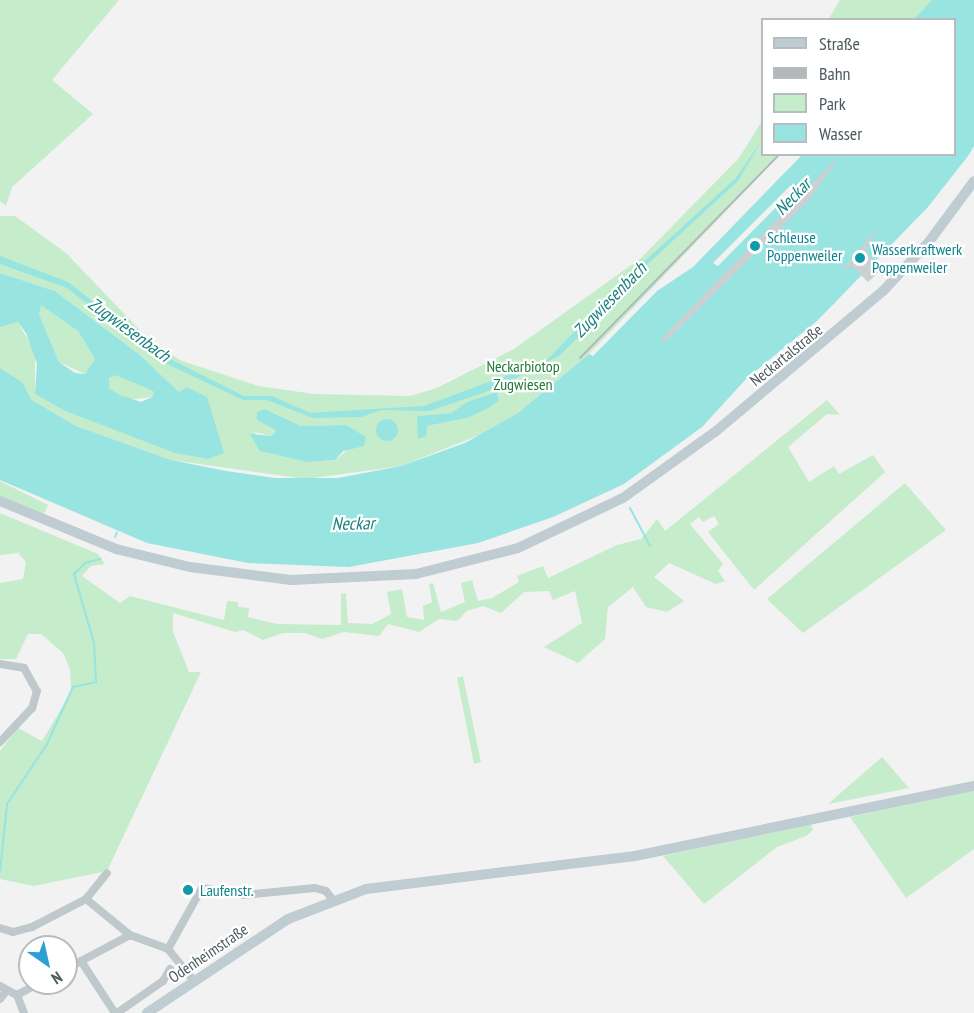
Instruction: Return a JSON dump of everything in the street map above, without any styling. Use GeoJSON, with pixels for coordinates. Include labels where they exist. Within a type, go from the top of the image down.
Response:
{"type":"FeatureCollection","features":[{"type":"Feature","properties":{"kind":"main road","name":"Neckartalstraße"},"geometry":{"type":"LineString","coordinates":[[0,501],[116,549],[202,569],[291,580],[339,581],[442,569],[518,548],[587,518],[678,460],[860,313],[928,243],[974,181]]}},
{"type":"Feature","properties":{"kind":"main road","name":"Odenheimstraße"},"geometry":{"type":"LineString","coordinates":[[147,1013],[288,919],[332,899],[406,881],[635,856],[974,786]]}},
{"type":"Feature","properties":{"kind":"street"},"geometry":{"type":"LineString","coordinates":[[0,664],[24,668],[37,691],[32,708],[0,742]]}},
{"type":"Feature","properties":{"kind":"street"},"geometry":{"type":"LineString","coordinates":[[0,928],[24,931],[86,899],[107,873]]}},
{"type":"Feature","properties":{"kind":"street"},"geometry":{"type":"LineString","coordinates":[[168,949],[202,888],[245,895],[315,888],[326,891],[332,899]]}},
{"type":"Feature","properties":{"kind":"street"},"geometry":{"type":"LineString","coordinates":[[86,899],[130,935],[168,949],[194,981]]}},
{"type":"Feature","properties":{"kind":"street"},"geometry":{"type":"LineString","coordinates":[[78,963],[130,935]]}},
{"type":"Feature","properties":{"kind":"street"},"geometry":{"type":"LineString","coordinates":[[81,961],[116,1013]]}},
{"type":"Feature","properties":{"kind":"street","name":"Odenheimstraße"},"geometry":{"type":"LineString","coordinates":[[116,1013],[163,981],[170,969]]}},
{"type":"Feature","properties":{"kind":"street"},"geometry":{"type":"LineString","coordinates":[[0,999],[4,988],[17,995],[24,1013]]}},
{"type":"Feature","properties":{"kind":"green space"},"geometry":{"type":"Polygon","coordinates":[[[0,0],[119,0],[52,80],[93,114],[12,187],[6,206],[0,201],[0,0]]]}},
{"type":"Feature","properties":{"kind":"green space"},"geometry":{"type":"Polygon","coordinates":[[[840,0],[932,0],[915,18],[829,18],[840,0]]]}},
{"type":"Feature","properties":{"kind":"green space","name":"Neckarbiotop Zugwiesen"},"geometry":{"type":"Polygon","coordinates":[[[761,123],[761,156],[779,156],[589,354],[518,413],[487,432],[401,466],[306,479],[171,460],[76,426],[32,400],[22,382],[0,368],[0,327],[18,322],[35,353],[35,394],[63,410],[169,447],[212,417],[206,397],[187,387],[179,392],[140,355],[55,291],[0,273],[0,216],[15,216],[66,253],[155,346],[182,361],[258,386],[314,394],[410,396],[437,388],[514,349],[641,258],[739,158],[761,123]],[[497,393],[467,402],[451,413],[418,416],[427,426],[467,418],[499,401],[497,393]],[[274,413],[257,420],[276,430],[272,436],[254,432],[274,455],[290,454],[308,462],[335,460],[352,446],[346,425],[301,426],[274,413]]]}},
{"type":"Feature","properties":{"kind":"green space"},"geometry":{"type":"Polygon","coordinates":[[[40,304],[48,306],[78,331],[95,359],[85,374],[59,362],[39,314],[40,304]]]}},
{"type":"Feature","properties":{"kind":"green space"},"geometry":{"type":"Polygon","coordinates":[[[115,374],[154,392],[152,397],[128,400],[109,388],[109,378],[115,374]]]}},
{"type":"Feature","properties":{"kind":"green space"},"geometry":{"type":"Polygon","coordinates":[[[827,400],[840,415],[827,414],[788,447],[809,482],[834,466],[839,474],[873,455],[885,472],[754,590],[708,532],[719,524],[714,516],[703,522],[699,517],[690,524],[723,564],[718,571],[725,581],[716,584],[669,563],[654,577],[684,601],[667,612],[646,607],[633,587],[608,607],[605,639],[578,663],[544,647],[582,623],[575,591],[553,600],[549,591],[524,592],[501,613],[483,606],[467,611],[457,621],[439,619],[419,632],[388,624],[379,636],[344,632],[322,639],[305,633],[283,633],[263,640],[243,630],[235,632],[173,613],[173,632],[189,672],[201,672],[107,871],[34,886],[0,879],[0,751],[18,728],[42,741],[71,692],[70,669],[63,653],[41,634],[28,634],[16,659],[0,659],[0,583],[23,579],[26,562],[18,553],[0,555],[0,513],[98,554],[105,564],[91,566],[82,576],[120,603],[130,596],[224,620],[227,601],[238,602],[238,607],[249,608],[248,617],[277,624],[341,625],[341,594],[346,593],[348,623],[372,624],[391,614],[387,592],[402,589],[407,617],[424,620],[423,606],[432,602],[429,584],[433,583],[441,612],[465,602],[461,583],[472,580],[478,601],[492,598],[519,582],[517,576],[543,566],[548,578],[617,545],[641,539],[657,519],[665,531],[827,400]]]}},
{"type":"Feature","properties":{"kind":"green space"},"geometry":{"type":"Polygon","coordinates":[[[0,481],[48,505],[43,516],[0,496],[0,481]]]}},
{"type":"Feature","properties":{"kind":"green space"},"geometry":{"type":"Polygon","coordinates":[[[905,483],[946,530],[803,633],[767,599],[905,483]]]}},
{"type":"Feature","properties":{"kind":"green space"},"geometry":{"type":"Polygon","coordinates":[[[463,676],[481,762],[474,764],[457,678],[463,676]]]}},
{"type":"Feature","properties":{"kind":"green space"},"geometry":{"type":"Polygon","coordinates":[[[882,757],[909,788],[828,804],[882,757]]]}},
{"type":"Feature","properties":{"kind":"green space"},"geometry":{"type":"Polygon","coordinates":[[[974,791],[974,849],[906,898],[850,817],[974,791]]]}},
{"type":"Feature","properties":{"kind":"green space"},"geometry":{"type":"Polygon","coordinates":[[[811,824],[813,830],[806,836],[777,847],[704,904],[663,856],[811,824]]]}},
{"type":"Feature","properties":{"kind":"water","name":"Neckar"},"geometry":{"type":"Polygon","coordinates":[[[932,0],[974,0],[974,146],[968,156],[928,207],[817,321],[747,378],[702,427],[624,484],[553,517],[478,543],[349,567],[248,563],[147,543],[0,480],[0,368],[22,382],[32,400],[76,426],[171,460],[275,478],[338,478],[401,466],[465,443],[518,413],[589,354],[593,356],[657,291],[693,267],[801,156],[956,156],[956,18],[915,18],[932,0]],[[790,186],[713,263],[718,266],[794,189],[790,186]]]}},
{"type":"Feature","properties":{"kind":"water","name":"Zugwiesenbach"},"geometry":{"type":"Polygon","coordinates":[[[761,141],[738,181],[628,282],[620,296],[559,356],[494,389],[430,411],[381,410],[361,417],[313,418],[267,400],[243,400],[161,361],[67,288],[0,264],[0,256],[68,282],[160,354],[244,396],[272,396],[310,413],[424,406],[546,361],[625,279],[735,179],[761,141]]]}},
{"type":"Feature","properties":{"kind":"water"},"geometry":{"type":"Polygon","coordinates":[[[0,273],[55,291],[140,355],[179,392],[187,387],[207,397],[224,453],[208,459],[175,453],[63,410],[35,394],[37,364],[26,333],[18,322],[0,327],[0,273]],[[41,305],[39,314],[59,362],[75,373],[85,374],[95,359],[78,331],[41,305]],[[115,375],[109,378],[109,388],[120,395],[141,402],[152,397],[154,392],[115,375]]]}},
{"type":"Feature","properties":{"kind":"water"},"geometry":{"type":"Polygon","coordinates":[[[497,392],[499,401],[488,408],[467,418],[427,426],[426,436],[418,439],[417,416],[451,413],[467,402],[497,392]]]}},
{"type":"Feature","properties":{"kind":"water"},"geometry":{"type":"Polygon","coordinates":[[[265,409],[301,426],[346,425],[366,437],[364,446],[343,451],[335,460],[308,462],[260,451],[250,434],[272,436],[276,430],[257,420],[257,412],[265,409]]]}},
{"type":"Feature","properties":{"kind":"water"},"geometry":{"type":"Polygon","coordinates":[[[387,419],[395,422],[398,430],[395,438],[387,441],[379,438],[376,430],[379,422],[387,419]]]}},
{"type":"Feature","properties":{"kind":"building","name":"Schleuse Poppenweiler"},"geometry":{"type":"Polygon","coordinates":[[[839,156],[811,198],[665,342],[661,339],[839,156]]]}},
{"type":"Feature","properties":{"kind":"building","name":"Wasserkraftwerk Poppenweiler"},"geometry":{"type":"Polygon","coordinates":[[[877,228],[865,251],[882,269],[868,282],[852,266],[841,271],[877,228]]]}},
{"type":"Feature","properties":{"kind":"waterway"},"geometry":{"type":"LineString","coordinates":[[630,508],[650,546]]}},
{"type":"Feature","properties":{"kind":"waterway"},"geometry":{"type":"LineString","coordinates":[[115,537],[117,532]]}},
{"type":"Feature","properties":{"kind":"waterway"},"geometry":{"type":"LineString","coordinates":[[0,872],[7,804],[47,744],[73,687],[96,682],[94,643],[74,574],[85,563],[100,559]]}},
{"type":"Feature","properties":{"kind":"railway"},"geometry":{"type":"LineString","coordinates":[[580,358],[778,156]]}},
{"type":"Feature","properties":{"kind":"place","name":"Schleuse Poppenweiler"},"geometry":{"type":"Point","coordinates":[755,246]}},
{"type":"Feature","properties":{"kind":"place","name":"Wasserkraftwerk Poppenweiler"},"geometry":{"type":"Point","coordinates":[860,258]}},
{"type":"Feature","properties":{"kind":"place","name":"Laufenstr."},"geometry":{"type":"Point","coordinates":[188,890]}}]}
